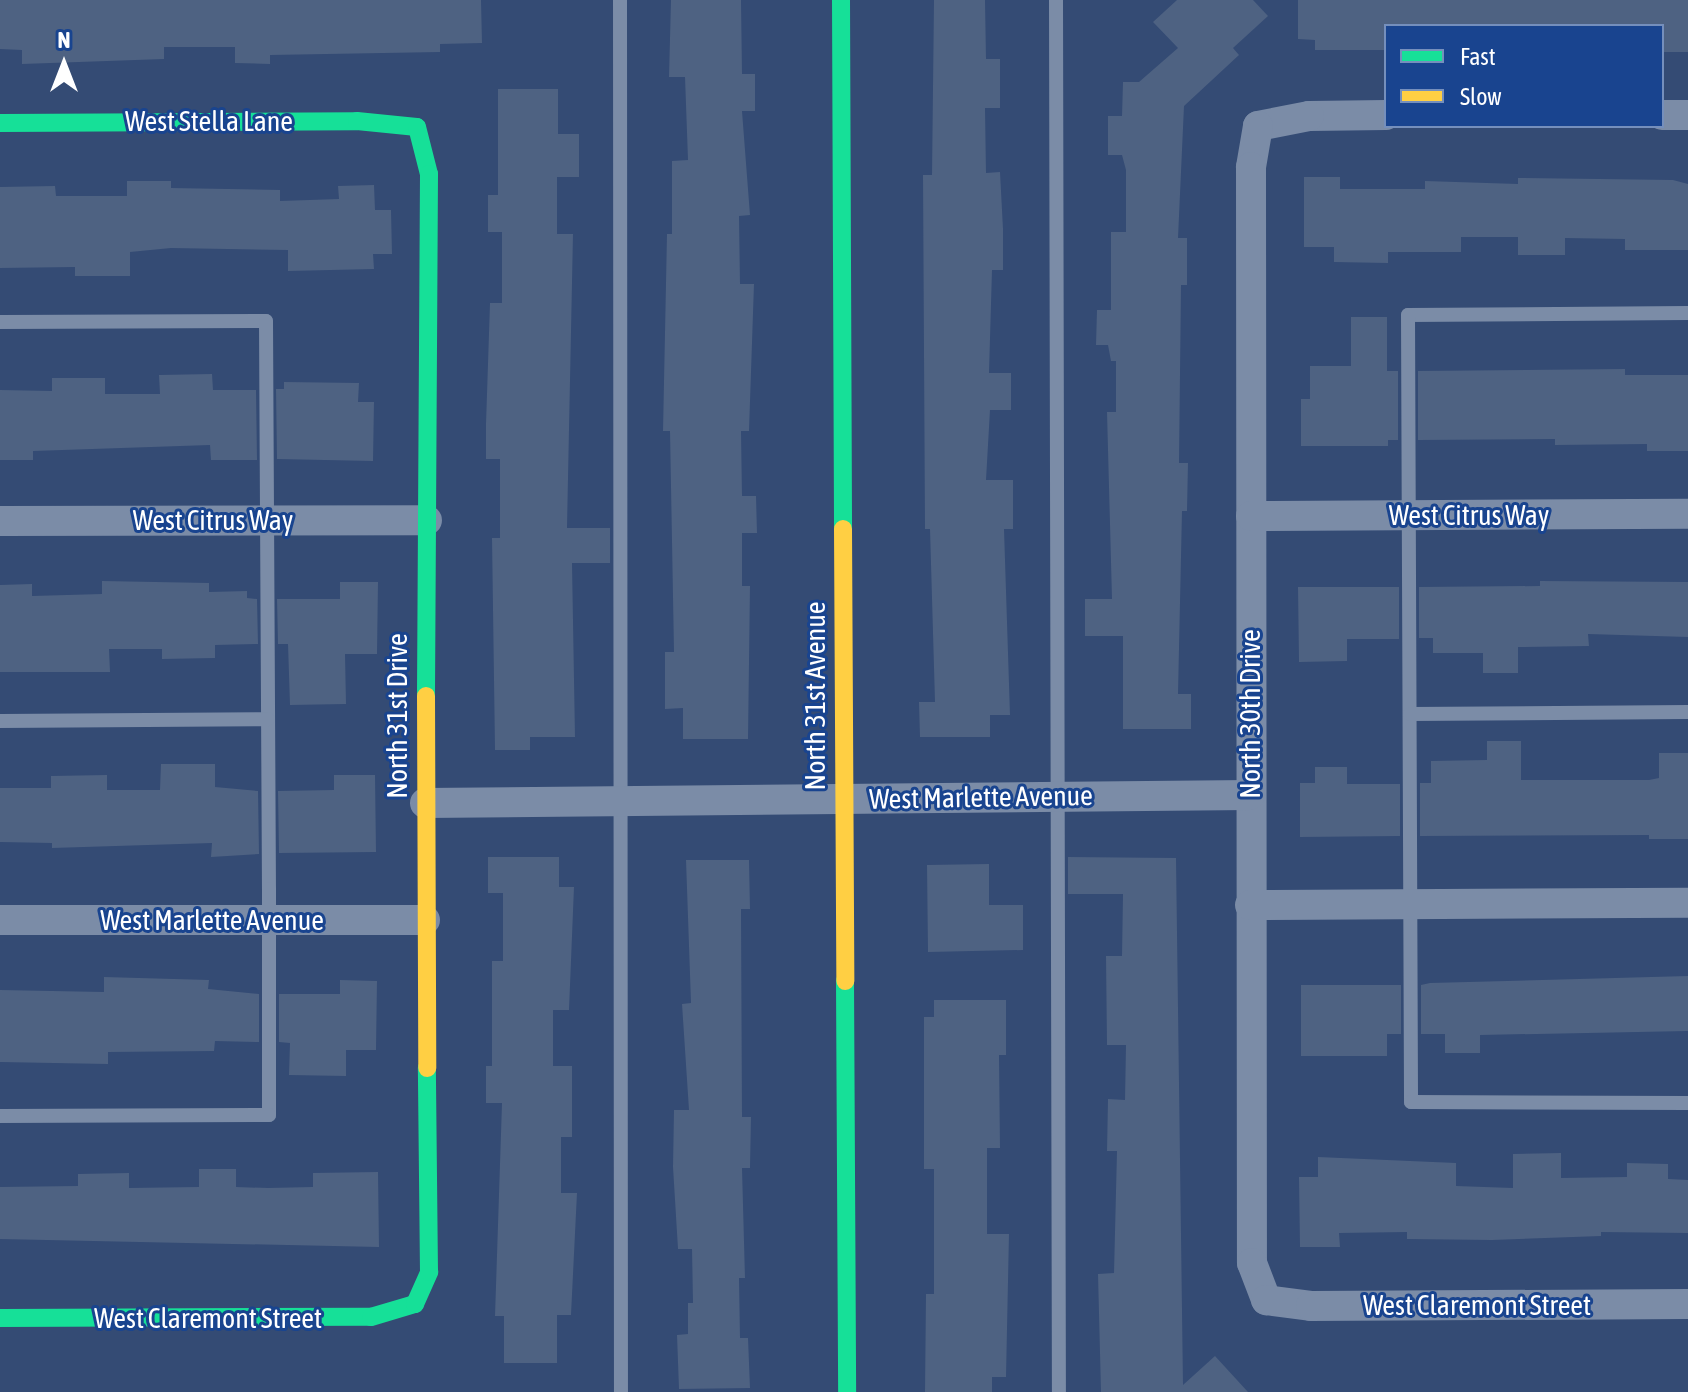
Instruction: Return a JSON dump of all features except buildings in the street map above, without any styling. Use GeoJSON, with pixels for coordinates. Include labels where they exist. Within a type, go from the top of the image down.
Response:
{"type":"FeatureCollection","features":[{"type":"Feature","properties":{"kind":"street","name":"North 31st Avenue"},"geometry":{"type":"LineString","coordinates":[[841,0],[847,1392]]}},
{"type":"Feature","properties":{"kind":"street","name":"North 30th Drive"},"geometry":{"type":"LineString","coordinates":[[1266,1300],[1252,1263],[1251,167],[1258,126],[1309,116],[1384,115]]}},
{"type":"Feature","properties":{"kind":"street"},"geometry":{"type":"LineString","coordinates":[[1664,115],[1688,115]]}},
{"type":"Feature","properties":{"kind":"street","name":"West Stella Lane"},"geometry":{"type":"LineString","coordinates":[[0,123],[357,121],[417,127]]}},
{"type":"Feature","properties":{"kind":"street","name":"North 31st Drive"},"geometry":{"type":"LineString","coordinates":[[415,1304],[429,1272],[425,803],[429,174],[417,127]]}},
{"type":"Feature","properties":{"kind":"street","name":"West Citrus Way"},"geometry":{"type":"LineString","coordinates":[[1251,516],[1688,514]]}},
{"type":"Feature","properties":{"kind":"street","name":"West Citrus Way"},"geometry":{"type":"LineString","coordinates":[[0,521],[427,520]]}},
{"type":"Feature","properties":{"kind":"street","name":"West Marlette Avenue"},"geometry":{"type":"LineString","coordinates":[[425,803],[1250,795]]}},
{"type":"Feature","properties":{"kind":"street"},"geometry":{"type":"LineString","coordinates":[[1250,905],[1688,903]]}},
{"type":"Feature","properties":{"kind":"street","name":"West Marlette Avenue"},"geometry":{"type":"LineString","coordinates":[[0,920],[425,920]]}},
{"type":"Feature","properties":{"kind":"street","name":"West Claremont Street"},"geometry":{"type":"LineString","coordinates":[[1266,1300],[1311,1306],[1688,1304]]}},
{"type":"Feature","properties":{"kind":"street","name":"West Claremont Street"},"geometry":{"type":"LineString","coordinates":[[0,1318],[371,1317],[415,1304]]}},
{"type":"Feature","properties":{"kind":"lane"},"geometry":{"type":"LineString","coordinates":[[620,0],[621,1392]]}},
{"type":"Feature","properties":{"kind":"lane"},"geometry":{"type":"LineString","coordinates":[[1056,0],[1059,1392]]}},
{"type":"Feature","properties":{"kind":"lane"},"geometry":{"type":"LineString","coordinates":[[1688,313],[1408,315],[1411,1102],[1688,1103]]}},
{"type":"Feature","properties":{"kind":"lane"},"geometry":{"type":"LineString","coordinates":[[0,322],[266,321],[269,920],[269,1115],[0,1116]]}},
{"type":"Feature","properties":{"kind":"lane"},"geometry":{"type":"LineString","coordinates":[[1410,714],[1688,712]]}},
{"type":"Feature","properties":{"kind":"lane"},"geometry":{"type":"LineString","coordinates":[[0,721],[268,719]]}},
{"type":"Feature","properties":{"kind":"traffic: fast"},"geometry":{"type":"LineString","coordinates":[[841,0],[843,529]]}},
{"type":"Feature","properties":{"kind":"traffic: fast"},"geometry":{"type":"LineString","coordinates":[[0,123],[357,121],[417,127],[429,174],[426,696]]}},
{"type":"Feature","properties":{"kind":"traffic: fast"},"geometry":{"type":"LineString","coordinates":[[845,981],[847,1392]]}},
{"type":"Feature","properties":{"kind":"traffic: fast"},"geometry":{"type":"LineString","coordinates":[[0,1318],[371,1317],[415,1304],[429,1272],[427,1068]]}},
{"type":"Feature","properties":{"kind":"traffic: slow"},"geometry":{"type":"LineString","coordinates":[[843,529],[845,981]]}},
{"type":"Feature","properties":{"kind":"traffic: slow"},"geometry":{"type":"LineString","coordinates":[[426,696],[427,1068]]}}]}
